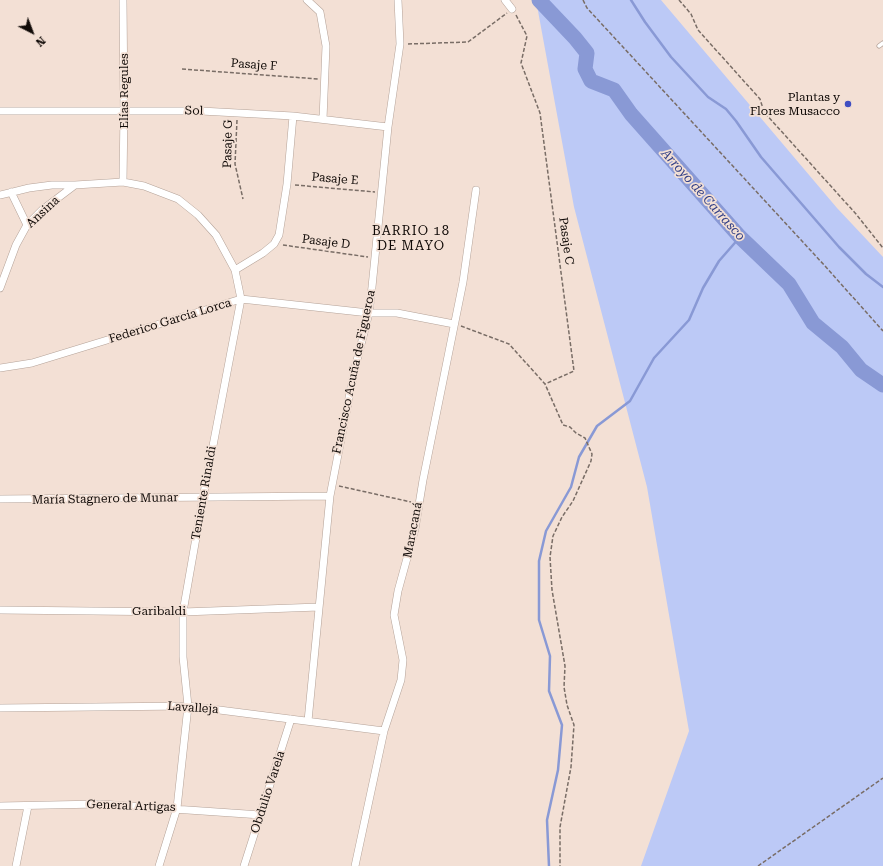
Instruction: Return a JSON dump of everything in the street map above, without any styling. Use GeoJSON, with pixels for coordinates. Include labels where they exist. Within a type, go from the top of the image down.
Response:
{"type":"FeatureCollection","features":[{"type":"Feature","properties":{"kind":"street","name":"Elías Regules"},"geometry":{"type":"LineString","coordinates":[[123,0],[123,182]]}},
{"type":"Feature","properties":{"kind":"street"},"geometry":{"type":"LineString","coordinates":[[308,0],[320,12],[326,46],[323,119]]}},
{"type":"Feature","properties":{"kind":"street","name":"Francisco Acuña de Figueroa"},"geometry":{"type":"LineString","coordinates":[[308,721],[330,496],[354,372],[369,313],[376,258],[388,127],[400,44],[398,0]]}},
{"type":"Feature","properties":{"kind":"street"},"geometry":{"type":"LineString","coordinates":[[505,0],[512,9]]}},
{"type":"Feature","properties":{"kind":"street","name":"Sol"},"geometry":{"type":"LineString","coordinates":[[0,111],[201,110],[293,116],[388,127]]}},
{"type":"Feature","properties":{"kind":"street"},"geometry":{"type":"LineString","coordinates":[[235,270],[274,244],[279,235],[287,184],[293,116]]}},
{"type":"Feature","properties":{"kind":"street"},"geometry":{"type":"LineString","coordinates":[[0,195],[52,185],[123,182]]}},
{"type":"Feature","properties":{"kind":"street","name":"Teniente Rinaldi"},"geometry":{"type":"LineString","coordinates":[[123,182],[161,191],[178,200],[198,215],[216,235],[235,270],[241,299],[202,498],[183,612],[183,657],[188,706],[177,808],[159,866]]}},
{"type":"Feature","properties":{"kind":"street","name":"Ansina"},"geometry":{"type":"LineString","coordinates":[[0,288],[16,245],[27,225],[42,210],[76,185]]}},
{"type":"Feature","properties":{"kind":"street","name":"Maracaná"},"geometry":{"type":"LineString","coordinates":[[355,866],[384,731],[401,680],[403,660],[394,615],[398,591],[409,554],[463,282],[476,190]]}},
{"type":"Feature","properties":{"kind":"street"},"geometry":{"type":"LineString","coordinates":[[10,192],[27,225]]}},
{"type":"Feature","properties":{"kind":"street","name":"Federico García Lorca"},"geometry":{"type":"LineString","coordinates":[[0,368],[32,363],[241,299],[369,313],[397,313],[454,324]]}},
{"type":"Feature","properties":{"kind":"street","name":"María Stagnero de Munar"},"geometry":{"type":"LineString","coordinates":[[0,499],[330,496]]}},
{"type":"Feature","properties":{"kind":"street","name":"Garibaldi"},"geometry":{"type":"LineString","coordinates":[[0,610],[183,612],[318,607]]}},
{"type":"Feature","properties":{"kind":"street","name":"Lavalleja"},"geometry":{"type":"LineString","coordinates":[[0,708],[188,706],[384,731]]}},
{"type":"Feature","properties":{"kind":"street","name":"Obdulio Varela"},"geometry":{"type":"LineString","coordinates":[[244,866],[291,719]]}},
{"type":"Feature","properties":{"kind":"street","name":"General Artigas"},"geometry":{"type":"LineString","coordinates":[[0,806],[100,804],[177,808],[261,815]]}},
{"type":"Feature","properties":{"kind":"street"},"geometry":{"type":"LineString","coordinates":[[16,866],[28,806]]}},
{"type":"Feature","properties":{"kind":"lane"},"geometry":{"type":"LineString","coordinates":[[879,46],[883,43]]}},
{"type":"Feature","properties":{"kind":"path"},"geometry":{"type":"LineString","coordinates":[[583,0],[587,8],[883,331]]}},
{"type":"Feature","properties":{"kind":"path"},"geometry":{"type":"LineString","coordinates":[[679,0],[691,14],[698,30],[760,99],[764,112],[856,214],[883,248]]}},
{"type":"Feature","properties":{"kind":"path"},"geometry":{"type":"LineString","coordinates":[[400,44],[468,42],[512,9]]}},
{"type":"Feature","properties":{"kind":"path","name":"Pasaje C"},"geometry":{"type":"LineString","coordinates":[[512,9],[527,36],[521,63],[540,113],[574,371],[545,384]]}},
{"type":"Feature","properties":{"kind":"path","name":"Pasaje F"},"geometry":{"type":"LineString","coordinates":[[182,68],[325,79]]}},
{"type":"Feature","properties":{"kind":"path","name":"Pasaje G"},"geometry":{"type":"LineString","coordinates":[[238,113],[235,164],[243,199]]}},
{"type":"Feature","properties":{"kind":"path","name":"Pasaje E"},"geometry":{"type":"LineString","coordinates":[[287,184],[382,192]]}},
{"type":"Feature","properties":{"kind":"path","name":"Pasaje D"},"geometry":{"type":"LineString","coordinates":[[274,244],[376,258]]}},
{"type":"Feature","properties":{"kind":"path"},"geometry":{"type":"LineString","coordinates":[[454,324],[509,344],[545,384],[563,425],[570,427],[576,433],[585,438],[592,454],[591,461],[573,501],[562,517],[553,536],[550,557],[552,590],[565,666],[564,687],[567,705],[574,725],[571,767],[560,827],[560,866]]}},
{"type":"Feature","properties":{"kind":"path"},"geometry":{"type":"LineString","coordinates":[[332,484],[419,504]]}},
{"type":"Feature","properties":{"kind":"path"},"geometry":{"type":"LineString","coordinates":[[758,866],[883,778]]}},
{"type":"Feature","properties":{"kind":"shaded area"},"geometry":{"type":"Polygon","coordinates":[[[536,0],[661,0],[837,208],[883,257],[883,866],[641,866],[689,731],[647,487],[574,207],[536,0]]]}},
{"type":"Feature","properties":{"kind":"waterway","name":"Arroyo de Carrasco"},"geometry":{"type":"LineString","coordinates":[[539,0],[587,53],[585,69],[591,81],[614,90],[631,114],[740,237],[789,284],[813,323],[842,347],[861,370],[883,385]]}},
{"type":"Feature","properties":{"kind":"waterway"},"geometry":{"type":"LineString","coordinates":[[631,0],[671,57],[708,97],[726,109],[761,157],[839,247],[866,274],[883,287]]}},
{"type":"Feature","properties":{"kind":"waterway"},"geometry":{"type":"LineString","coordinates":[[549,866],[547,820],[558,770],[562,725],[549,691],[550,656],[539,620],[539,561],[546,531],[571,487],[579,457],[597,426],[630,401],[654,358],[689,320],[703,288],[719,261],[740,237]]}},
{"type":"Feature","properties":{"kind":"place","name":"Plantas y Flores Musacco"},"geometry":{"type":"Point","coordinates":[848,104]}},
{"type":"Feature","properties":{"kind":"district","name":"BARRIO 18 DE MAYO"},"geometry":{"type":"Point","coordinates":[411,238]}}]}
